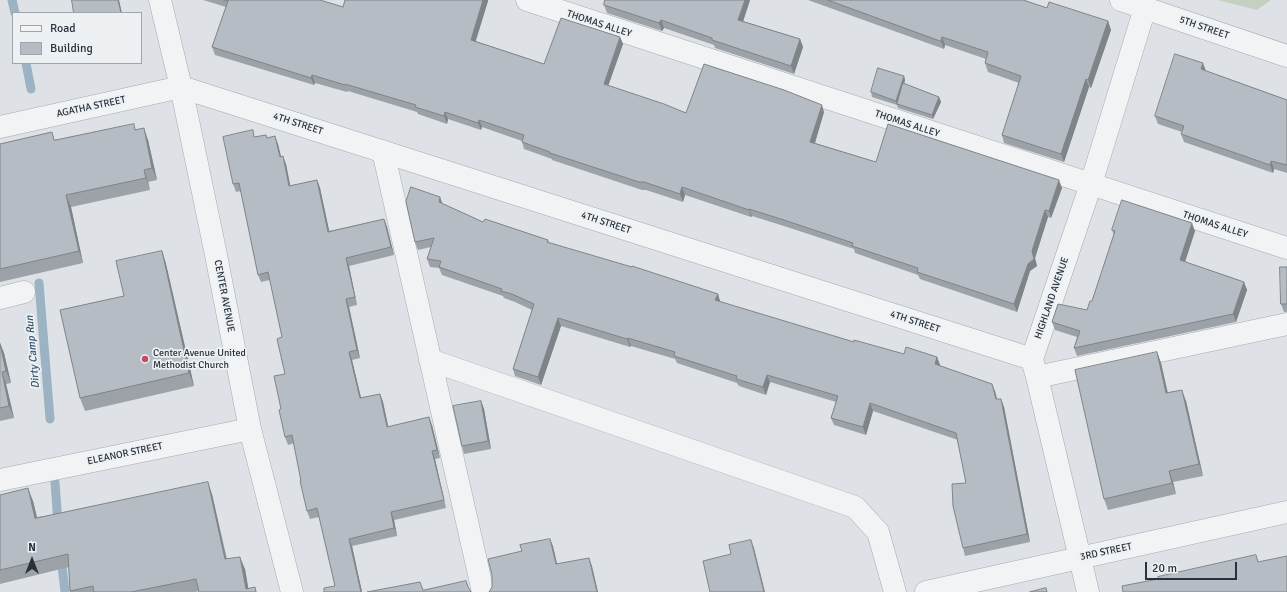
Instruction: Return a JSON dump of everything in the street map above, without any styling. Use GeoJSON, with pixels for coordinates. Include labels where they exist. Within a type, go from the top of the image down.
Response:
{"type":"FeatureCollection","features":[{"type":"Feature","properties":{"kind":"street","name":"CENTER AVENUE"},"geometry":{"type":"LineString","coordinates":[[160,0],[181,87],[250,429],[292,592]]}},
{"type":"Feature","properties":{"kind":"street","name":"THOMAS ALLEY"},"geometry":{"type":"LineString","coordinates":[[527,0],[1287,248]]}},
{"type":"Feature","properties":{"kind":"street","name":"5TH STREET"},"geometry":{"type":"LineString","coordinates":[[1122,0],[1287,56]]}},
{"type":"Feature","properties":{"kind":"street","name":"HIGHLAND AVENUE"},"geometry":{"type":"LineString","coordinates":[[1034,368],[1145,8]]}},
{"type":"Feature","properties":{"kind":"street","name":"AGATHA STREET"},"geometry":{"type":"LineString","coordinates":[[0,127],[181,87]]}},
{"type":"Feature","properties":{"kind":"street","name":"4TH STREET"},"geometry":{"type":"LineString","coordinates":[[181,87],[382,151],[1034,368]]}},
{"type":"Feature","properties":{"kind":"street"},"geometry":{"type":"LineString","coordinates":[[382,151],[483,592]]}},
{"type":"Feature","properties":{"kind":"street"},"geometry":{"type":"LineString","coordinates":[[0,298],[24,292]]}},
{"type":"Feature","properties":{"kind":"street"},"geometry":{"type":"LineString","coordinates":[[1088,592],[1081,557],[1034,368],[1287,324]]}},
{"type":"Feature","properties":{"kind":"street"},"geometry":{"type":"LineString","coordinates":[[430,360],[855,507],[878,532],[896,592]]}},
{"type":"Feature","properties":{"kind":"street","name":"ELEANOR STREET"},"geometry":{"type":"LineString","coordinates":[[0,480],[250,429]]}},
{"type":"Feature","properties":{"kind":"street","name":"3RD STREET"},"geometry":{"type":"LineString","coordinates":[[926,592],[1287,512]]}},
{"type":"Feature","properties":{"kind":"green space"},"geometry":{"type":"Polygon","coordinates":[[[1218,0],[1271,0],[1257,10],[1218,0]]]}},
{"type":"Feature","properties":{"kind":"building"},"geometry":{"type":"Polygon","coordinates":[[[72,0],[118,0],[121,12],[74,12],[72,0]]]}},
{"type":"Feature","properties":{"kind":"building"},"geometry":{"type":"Polygon","coordinates":[[[224,0],[320,0],[343,7],[345,0],[483,0],[471,40],[544,64],[561,18],[620,37],[604,84],[686,113],[704,64],[784,90],[822,105],[810,142],[876,162],[888,124],[1059,180],[1049,211],[1045,210],[1032,251],[1034,259],[1028,264],[1014,304],[917,272],[918,268],[852,246],[853,243],[784,220],[749,210],[682,187],[680,194],[550,153],[522,142],[524,135],[479,120],[478,123],[445,112],[444,116],[415,107],[416,105],[312,75],[311,78],[212,47],[228,1],[224,0]]]}},
{"type":"Feature","properties":{"kind":"building"},"geometry":{"type":"Polygon","coordinates":[[[605,0],[745,0],[738,20],[800,39],[791,66],[712,40],[712,38],[661,20],[659,23],[604,5],[605,0]]]}},
{"type":"Feature","properties":{"kind":"building"},"geometry":{"type":"Polygon","coordinates":[[[828,0],[1023,0],[1047,8],[1049,2],[1108,21],[1088,80],[1086,79],[1061,154],[1002,135],[1021,76],[985,63],[988,52],[942,37],[941,41],[828,0]]]}},
{"type":"Feature","properties":{"kind":"building"},"geometry":{"type":"Polygon","coordinates":[[[1175,54],[1203,63],[1201,69],[1287,100],[1287,165],[1271,161],[1270,165],[1181,134],[1184,126],[1155,116],[1175,54]]]}},
{"type":"Feature","properties":{"kind":"building"},"geometry":{"type":"Polygon","coordinates":[[[878,68],[904,76],[896,101],[871,92],[878,68]]]}},
{"type":"Feature","properties":{"kind":"building"},"geometry":{"type":"Polygon","coordinates":[[[903,83],[939,97],[932,115],[897,104],[903,83]]]}},
{"type":"Feature","properties":{"kind":"building"},"geometry":{"type":"Polygon","coordinates":[[[134,124],[135,130],[144,128],[152,168],[144,170],[146,178],[66,195],[79,251],[0,269],[0,144],[52,132],[54,140],[134,124]]]}},
{"type":"Feature","properties":{"kind":"building"},"geometry":{"type":"Polygon","coordinates":[[[253,130],[254,137],[266,135],[267,138],[275,136],[280,157],[283,156],[289,186],[317,180],[328,232],[384,219],[391,247],[346,258],[355,297],[346,299],[357,350],[349,352],[360,398],[380,394],[387,427],[429,417],[437,450],[432,451],[444,500],[391,512],[394,528],[349,539],[361,592],[324,592],[324,588],[335,586],[317,508],[307,511],[292,435],[285,437],[274,376],[285,374],[277,339],[282,337],[268,272],[258,275],[239,183],[233,184],[223,137],[253,130]]]}},
{"type":"Feature","properties":{"kind":"building"},"geometry":{"type":"Polygon","coordinates":[[[411,187],[440,197],[439,202],[483,222],[485,219],[548,240],[547,242],[632,266],[718,294],[715,300],[854,342],[854,340],[904,354],[906,347],[937,357],[935,364],[992,384],[996,399],[1001,399],[1027,534],[963,548],[953,506],[952,484],[966,483],[956,433],[870,403],[863,427],[831,418],[838,396],[767,375],[763,387],[736,379],[737,376],[674,356],[675,352],[558,318],[538,377],[513,369],[534,304],[512,294],[501,291],[502,289],[439,267],[441,261],[427,259],[434,238],[415,242],[406,202],[411,187]]]}},
{"type":"Feature","properties":{"kind":"building"},"geometry":{"type":"Polygon","coordinates":[[[1122,200],[1192,223],[1180,260],[1244,282],[1233,314],[1074,348],[1080,331],[1052,322],[1058,304],[1087,310],[1090,301],[1092,301],[1115,231],[1112,230],[1122,200]]]}},
{"type":"Feature","properties":{"kind":"building"},"geometry":{"type":"Polygon","coordinates":[[[162,251],[189,373],[80,398],[60,310],[124,296],[116,261],[162,251]]]}},
{"type":"Feature","properties":{"kind":"building"},"geometry":{"type":"Polygon","coordinates":[[[1280,267],[1287,267],[1287,304],[1281,304],[1280,267]]]}},
{"type":"Feature","properties":{"kind":"building"},"geometry":{"type":"Polygon","coordinates":[[[0,344],[6,371],[2,372],[9,406],[0,408],[0,344]]]}},
{"type":"Feature","properties":{"kind":"building"},"geometry":{"type":"Polygon","coordinates":[[[1157,352],[1166,393],[1182,390],[1199,464],[1169,471],[1172,483],[1104,499],[1075,370],[1157,352]]]}},
{"type":"Feature","properties":{"kind":"building"},"geometry":{"type":"Polygon","coordinates":[[[481,401],[488,441],[462,446],[453,406],[481,401]]]}},
{"type":"Feature","properties":{"kind":"building"},"geometry":{"type":"Polygon","coordinates":[[[208,482],[225,559],[240,557],[246,589],[255,587],[256,592],[199,592],[196,579],[131,592],[94,592],[93,586],[70,591],[68,554],[0,570],[0,495],[28,488],[35,518],[208,482]]]}},
{"type":"Feature","properties":{"kind":"building"},"geometry":{"type":"Polygon","coordinates":[[[550,539],[556,564],[589,558],[597,592],[489,592],[492,587],[492,575],[488,559],[522,551],[520,545],[550,539]]]}},
{"type":"Feature","properties":{"kind":"building"},"geometry":{"type":"Polygon","coordinates":[[[751,540],[764,592],[710,592],[703,561],[731,554],[729,545],[751,540]]]}},
{"type":"Feature","properties":{"kind":"building"},"geometry":{"type":"Polygon","coordinates":[[[1256,555],[1258,562],[1287,556],[1287,592],[1123,592],[1122,586],[1158,579],[1158,577],[1256,555]]]}},
{"type":"Feature","properties":{"kind":"building"},"geometry":{"type":"Polygon","coordinates":[[[466,581],[471,592],[367,592],[420,582],[423,590],[466,581]]]}},
{"type":"Feature","properties":{"kind":"building"},"geometry":{"type":"Polygon","coordinates":[[[1046,588],[1047,592],[1030,592],[1046,588]]]}},
{"type":"Feature","properties":{"kind":"waterway","name":"Dirty Camp Run"},"geometry":{"type":"LineString","coordinates":[[12,0],[15,12]]}},
{"type":"Feature","properties":{"kind":"waterway","name":"Dirty Camp Run"},"geometry":{"type":"LineString","coordinates":[[26,64],[31,89]]}},
{"type":"Feature","properties":{"kind":"waterway","name":"Dirty Camp Run"},"geometry":{"type":"LineString","coordinates":[[39,283],[50,419]]}},
{"type":"Feature","properties":{"kind":"waterway","name":"Dirty Camp Run"},"geometry":{"type":"LineString","coordinates":[[55,482],[58,524]]}},
{"type":"Feature","properties":{"kind":"waterway","name":"Dirty Camp Run"},"geometry":{"type":"LineString","coordinates":[[61,557],[65,592]]}},
{"type":"Feature","properties":{"kind":"place","name":"Center Avenue United Methodist Church"},"geometry":{"type":"Point","coordinates":[145,359]}}]}
